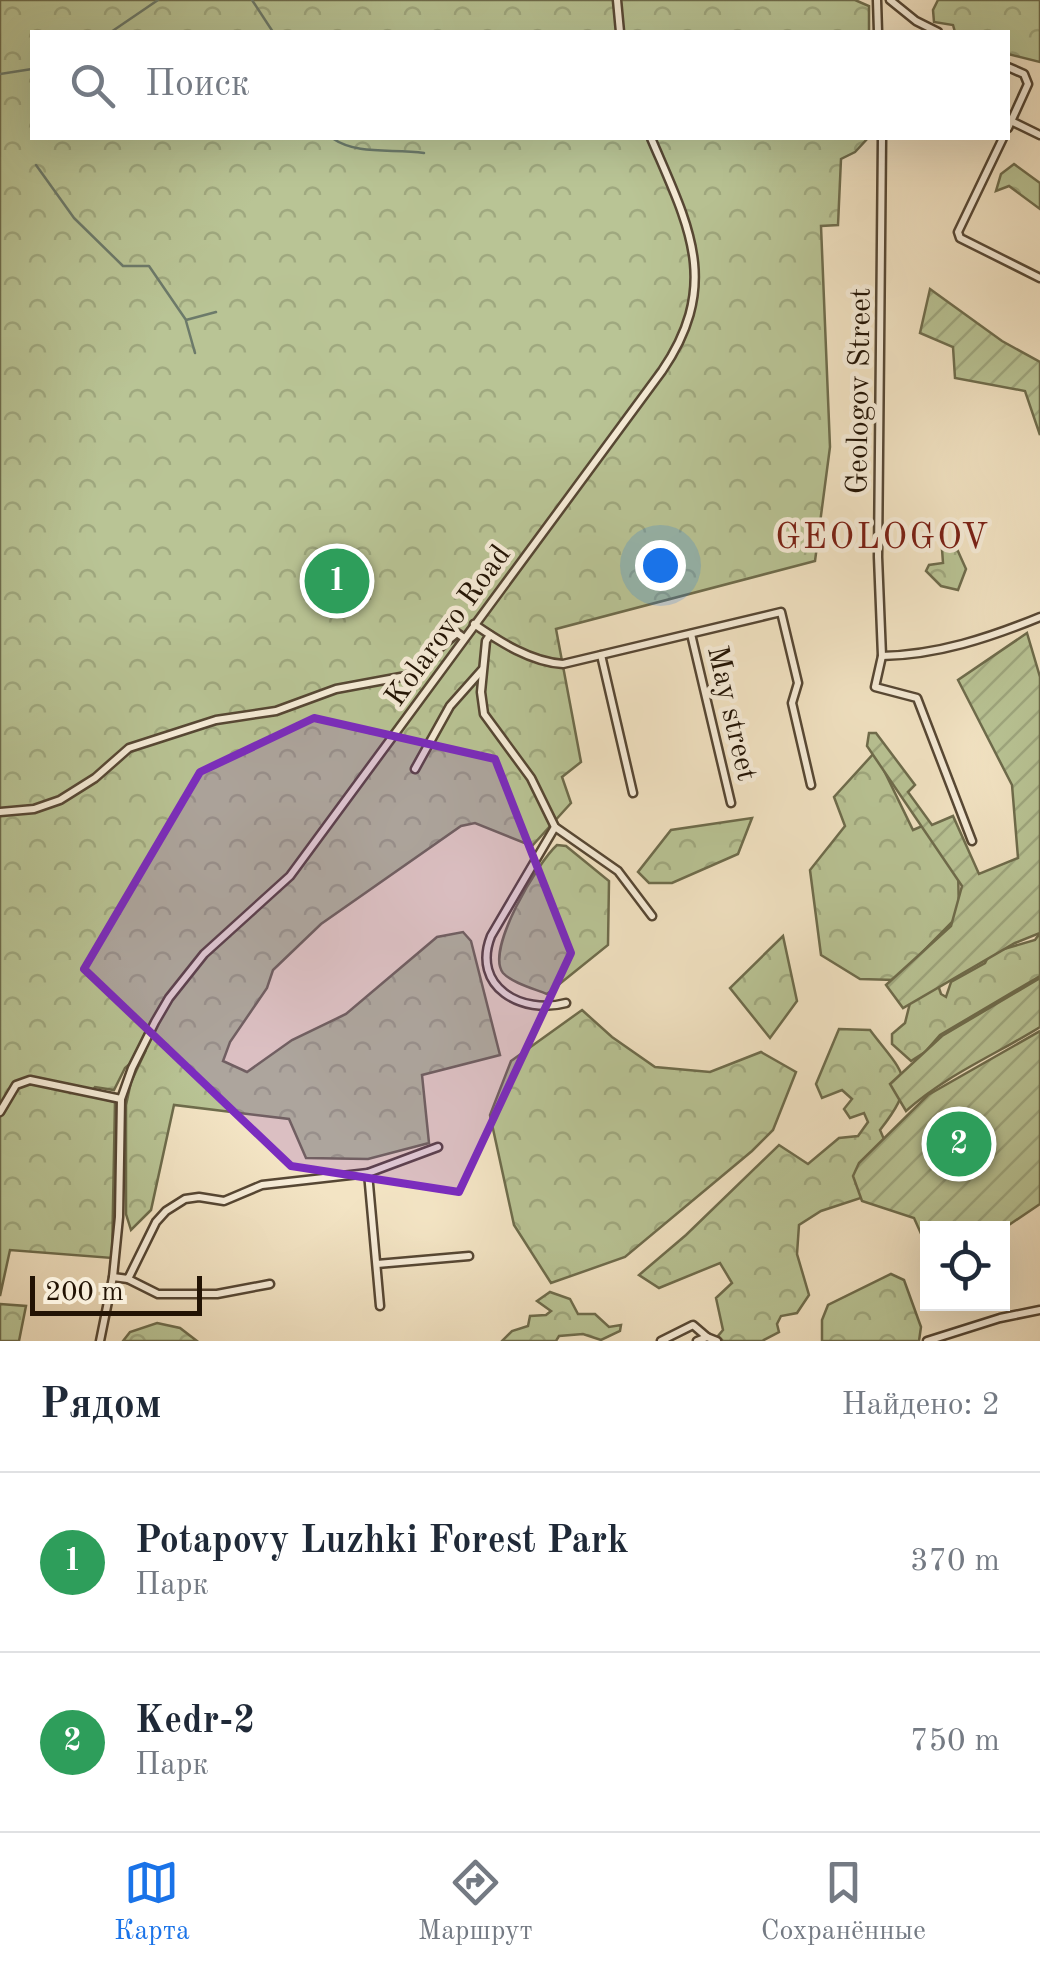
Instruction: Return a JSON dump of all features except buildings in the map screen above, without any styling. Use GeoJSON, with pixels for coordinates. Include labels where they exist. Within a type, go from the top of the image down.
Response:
{"type":"FeatureCollection","features":[{"type":"Feature","properties":{"kind":"street"},"geometry":{"type":"LineString","coordinates":[[617,0],[620,30]]}},
{"type":"Feature","properties":{"kind":"street"},"geometry":{"type":"LineString","coordinates":[[876,0],[878,30]]}},
{"type":"Feature","properties":{"kind":"street"},"geometry":{"type":"LineString","coordinates":[[890,0],[934,30]]}},
{"type":"Feature","properties":{"kind":"street"},"geometry":{"type":"LineString","coordinates":[[1010,67],[1026,76],[1028,84],[1010,123]]}},
{"type":"Feature","properties":{"kind":"street"},"geometry":{"type":"LineString","coordinates":[[1010,125],[1040,135]]}},
{"type":"Feature","properties":{"kind":"street","name":"Kolarovo Road"},"geometry":{"type":"LineString","coordinates":[[121,1099],[155,1022],[187,973],[290,876],[662,371],[686,331],[696,269],[683,217],[652,140]]}},
{"type":"Feature","properties":{"kind":"street","name":"Geologov Street"},"geometry":{"type":"LineString","coordinates":[[882,140],[878,538],[882,656],[875,687],[917,698],[972,841]]}},
{"type":"Feature","properties":{"kind":"street"},"geometry":{"type":"LineString","coordinates":[[1002,140],[958,232],[960,238],[1040,278]]}},
{"type":"Feature","properties":{"kind":"street"},"geometry":{"type":"LineString","coordinates":[[474,624],[550,663],[563,664],[781,612],[798,683],[792,703],[811,785]]}},
{"type":"Feature","properties":{"kind":"street"},"geometry":{"type":"LineString","coordinates":[[882,656],[917,656],[1007,632],[1040,616]]}},
{"type":"Feature","properties":{"kind":"street"},"geometry":{"type":"LineString","coordinates":[[0,812],[34,809],[60,800],[95,778],[130,748],[216,720],[276,710],[336,689],[406,676],[456,633],[464,638]]}},
{"type":"Feature","properties":{"kind":"street","name":"May street"},"geometry":{"type":"LineString","coordinates":[[692,634],[731,803]]}},
{"type":"Feature","properties":{"kind":"street"},"geometry":{"type":"LineString","coordinates":[[490,635],[486,641],[481,692],[484,714],[530,778],[554,827],[618,871],[652,916]]}},
{"type":"Feature","properties":{"kind":"street"},"geometry":{"type":"LineString","coordinates":[[601,656],[633,793]]}},
{"type":"Feature","properties":{"kind":"street"},"geometry":{"type":"LineString","coordinates":[[415,769],[450,706],[483,669]]}},
{"type":"Feature","properties":{"kind":"street"},"geometry":{"type":"LineString","coordinates":[[554,827],[491,936],[485,966],[488,978],[510,996],[549,1008],[566,1003]]}},
{"type":"Feature","properties":{"kind":"street"},"geometry":{"type":"LineString","coordinates":[[0,1112],[16,1085],[30,1080],[121,1099],[119,1217],[113,1276],[100,1341]]}},
{"type":"Feature","properties":{"kind":"street"},"geometry":{"type":"LineString","coordinates":[[128,1279],[156,1222],[186,1199],[224,1201],[262,1185],[368,1173],[438,1147]]}},
{"type":"Feature","properties":{"kind":"street"},"geometry":{"type":"LineString","coordinates":[[368,1173],[380,1306]]}},
{"type":"Feature","properties":{"kind":"street"},"geometry":{"type":"LineString","coordinates":[[376,1264],[469,1256]]}},
{"type":"Feature","properties":{"kind":"street"},"geometry":{"type":"LineString","coordinates":[[113,1276],[138,1281],[158,1294],[218,1294],[270,1284]]}},
{"type":"Feature","properties":{"kind":"street"},"geometry":{"type":"LineString","coordinates":[[927,1341],[1040,1310]]}},
{"type":"Feature","properties":{"kind":"street"},"geometry":{"type":"LineString","coordinates":[[661,1341],[693,1325],[718,1341]]}},
{"type":"Feature","properties":{"kind":"street"},"geometry":{"type":"LineString","coordinates":[[697,1341],[707,1337]]}},
{"type":"Feature","properties":{"kind":"highlighted area"},"geometry":{"type":"Polygon","coordinates":[[[314,718],[495,759],[571,953],[459,1192],[291,1166],[84,969],[200,772],[314,718]]]}},
{"type":"Feature","properties":{"kind":"green space"},"geometry":{"type":"Polygon","coordinates":[[[0,0],[855,0],[869,6],[869,30],[30,30],[30,140],[866,140],[841,159],[838,225],[821,226],[830,447],[815,561],[556,629],[581,762],[562,777],[571,803],[532,846],[475,823],[461,826],[321,924],[273,970],[267,988],[230,1042],[223,1061],[247,1072],[292,1040],[346,1014],[437,937],[463,932],[471,941],[500,1055],[422,1075],[429,1143],[368,1159],[306,1158],[289,1119],[174,1105],[151,1210],[131,1230],[126,1214],[126,1105],[131,1082],[146,1050],[125,1068],[114,1090],[95,1087],[89,1095],[115,1102],[112,1258],[10,1250],[0,1296],[0,0]]]}},
{"type":"Feature","properties":{"kind":"green space"},"geometry":{"type":"Polygon","coordinates":[[[938,0],[1040,0],[1040,62],[1010,54],[1010,30],[954,30],[953,25],[934,22],[933,10],[938,0]]]}},
{"type":"Feature","properties":{"kind":"green space"},"geometry":{"type":"Polygon","coordinates":[[[1014,164],[1040,183],[1040,209],[1009,186],[996,191],[1001,174],[1014,164]]]}},
{"type":"Feature","properties":{"kind":"green space"},"geometry":{"type":"Polygon","coordinates":[[[930,289],[1002,341],[1040,362],[1040,435],[1025,391],[955,378],[953,347],[920,333],[930,289]]]}},
{"type":"Feature","properties":{"kind":"green space"},"geometry":{"type":"Polygon","coordinates":[[[942,549],[957,549],[966,569],[958,590],[941,586],[926,571],[929,565],[943,563],[942,549]]]}},
{"type":"Feature","properties":{"kind":"green space"},"geometry":{"type":"Polygon","coordinates":[[[1027,633],[1040,677],[1040,933],[1015,943],[903,1008],[886,985],[951,926],[962,886],[867,746],[869,733],[876,733],[915,785],[908,792],[932,825],[953,816],[979,874],[1018,858],[1012,785],[958,680],[1027,633]]]}},
{"type":"Feature","properties":{"kind":"green space"},"geometry":{"type":"Polygon","coordinates":[[[875,752],[913,830],[929,823],[958,867],[959,915],[895,980],[860,979],[821,955],[810,870],[845,826],[834,797],[875,752]]]}},
{"type":"Feature","properties":{"kind":"green space"},"geometry":{"type":"Polygon","coordinates":[[[752,818],[738,854],[672,883],[649,883],[638,872],[671,830],[752,818]]]}},
{"type":"Feature","properties":{"kind":"green space"},"geometry":{"type":"Polygon","coordinates":[[[557,845],[566,846],[609,881],[608,945],[547,994],[507,977],[499,962],[516,907],[557,845]]]}},
{"type":"Feature","properties":{"kind":"green space"},"geometry":{"type":"Polygon","coordinates":[[[1040,933],[1040,976],[940,1035],[911,1061],[892,1044],[892,1034],[905,1023],[910,1003],[938,985],[946,997],[951,982],[985,963],[990,953],[1035,940],[1040,933]]]}},
{"type":"Feature","properties":{"kind":"green space"},"geometry":{"type":"Polygon","coordinates":[[[783,936],[797,1001],[770,1038],[730,988],[783,936]]]}},
{"type":"Feature","properties":{"kind":"green space"},"geometry":{"type":"Polygon","coordinates":[[[1040,978],[1040,1027],[954,1076],[906,1111],[890,1084],[942,1036],[1040,978]]]}},
{"type":"Feature","properties":{"kind":"green space"},"geometry":{"type":"Polygon","coordinates":[[[582,1010],[655,1067],[710,1072],[761,1052],[796,1072],[773,1130],[752,1151],[625,1257],[551,1283],[514,1225],[490,1115],[511,1061],[582,1010]]]}},
{"type":"Feature","properties":{"kind":"green space"},"geometry":{"type":"Polygon","coordinates":[[[839,1029],[870,1030],[902,1077],[900,1099],[880,1130],[898,1172],[870,1195],[821,1211],[799,1225],[797,1254],[809,1295],[797,1313],[781,1316],[779,1332],[762,1341],[723,1341],[718,1336],[723,1330],[716,1298],[732,1283],[720,1263],[659,1288],[639,1275],[779,1145],[808,1164],[839,1138],[858,1136],[868,1122],[864,1113],[850,1118],[844,1109],[852,1099],[842,1090],[822,1098],[816,1084],[839,1029]]]}},
{"type":"Feature","properties":{"kind":"green space"},"geometry":{"type":"Polygon","coordinates":[[[1040,1031],[1040,1204],[1010,1224],[1010,1221],[920,1221],[920,1231],[914,1218],[862,1201],[853,1176],[859,1163],[928,1095],[1040,1031]]]}},
{"type":"Feature","properties":{"kind":"green space"},"geometry":{"type":"Polygon","coordinates":[[[891,1274],[904,1280],[921,1327],[919,1341],[822,1341],[822,1320],[828,1305],[891,1274]]]}},
{"type":"Feature","properties":{"kind":"green space"},"geometry":{"type":"Polygon","coordinates":[[[550,1292],[570,1299],[578,1314],[595,1314],[609,1327],[621,1325],[620,1331],[601,1340],[583,1334],[559,1336],[556,1341],[502,1341],[512,1331],[528,1326],[530,1316],[551,1311],[537,1301],[550,1292]]]}},
{"type":"Feature","properties":{"kind":"green space"},"geometry":{"type":"Polygon","coordinates":[[[0,1304],[26,1306],[19,1341],[0,1341],[0,1304]]]}},
{"type":"Feature","properties":{"kind":"green space"},"geometry":{"type":"Polygon","coordinates":[[[157,1323],[180,1328],[197,1341],[123,1341],[130,1332],[157,1323]]]}},
{"type":"Feature","properties":{"kind":"waterway"},"geometry":{"type":"LineString","coordinates":[[114,30],[158,0]]}},
{"type":"Feature","properties":{"kind":"waterway"},"geometry":{"type":"LineString","coordinates":[[252,0],[272,30]]}},
{"type":"Feature","properties":{"kind":"waterway"},"geometry":{"type":"LineString","coordinates":[[0,74],[30,69]]}},
{"type":"Feature","properties":{"kind":"waterway"},"geometry":{"type":"LineString","coordinates":[[335,140],[364,149],[424,153]]}},
{"type":"Feature","properties":{"kind":"waterway"},"geometry":{"type":"LineString","coordinates":[[36,165],[74,218],[123,266],[149,266],[186,320],[216,312]]}},
{"type":"Feature","properties":{"kind":"waterway"},"geometry":{"type":"LineString","coordinates":[[186,321],[195,353]]}},
{"type":"Feature","properties":{"kind":"place","name":"Potapovy Luzhki Forest Park"},"geometry":{"type":"Point","coordinates":[337,581]}},
{"type":"Feature","properties":{"kind":"place","name":"Kedr-2"},"geometry":{"type":"Point","coordinates":[959,1144]}},
{"type":"Feature","properties":{"kind":"district","name":"GEOLOGOV"},"geometry":{"type":"Point","coordinates":[883,536]}}]}
